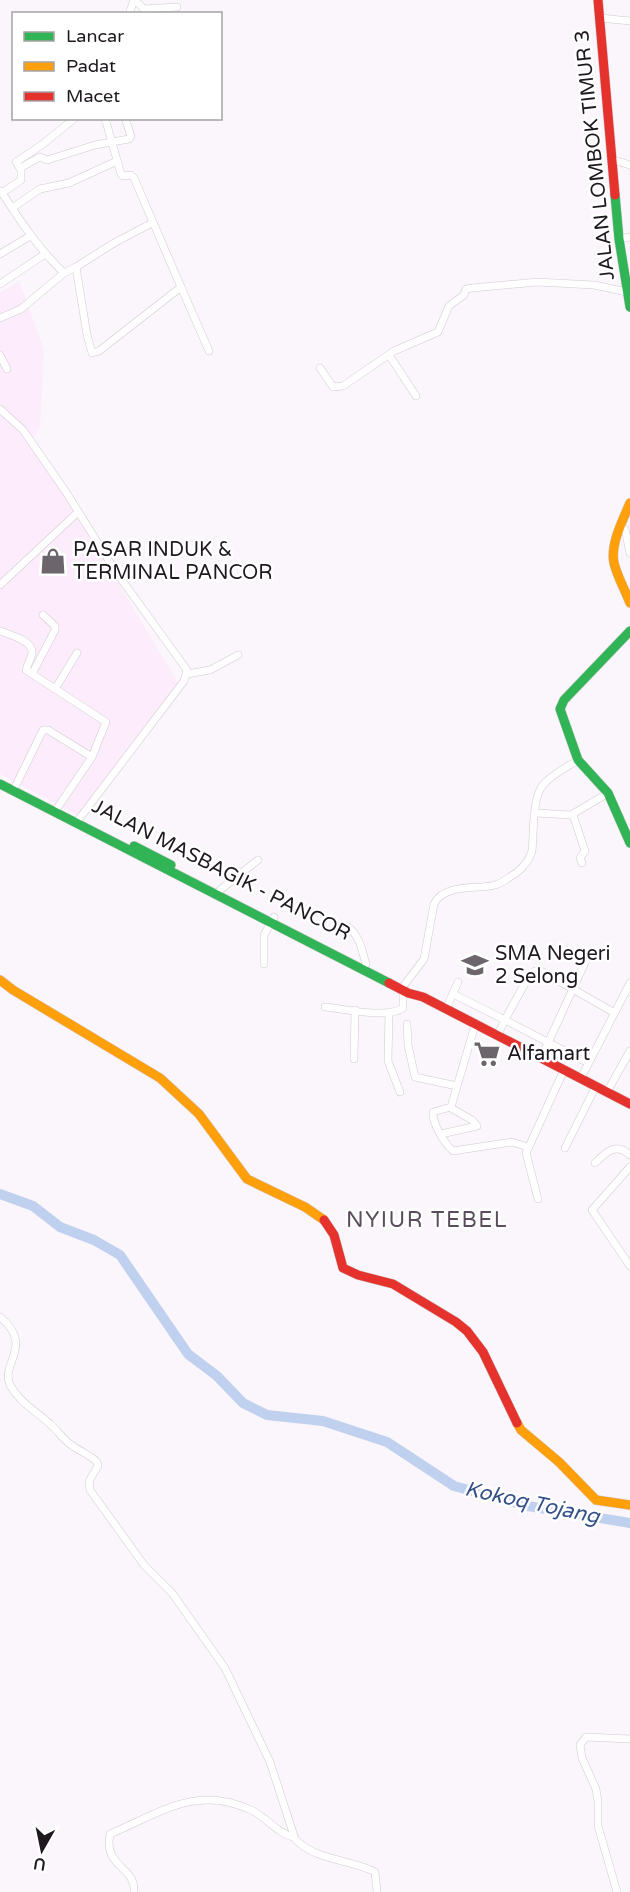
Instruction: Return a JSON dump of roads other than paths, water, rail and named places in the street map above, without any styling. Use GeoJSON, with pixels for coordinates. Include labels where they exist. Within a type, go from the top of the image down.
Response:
{"type":"FeatureCollection","features":[{"type":"Feature","properties":{"kind":"street"},"geometry":{"type":"LineString","coordinates":[[134,0],[143,11],[177,7]]}},
{"type":"Feature","properties":{"kind":"street","name":"JALAN LOMBOK TIMUR 3"},"geometry":{"type":"LineString","coordinates":[[598,0],[614,160],[619,239],[630,307]]}},
{"type":"Feature","properties":{"kind":"street"},"geometry":{"type":"LineString","coordinates":[[600,18],[630,21]]}},
{"type":"Feature","properties":{"kind":"street"},"geometry":{"type":"LineString","coordinates":[[64,273],[30,236],[1,191],[21,180],[20,168],[16,162],[44,144],[73,120]]}},
{"type":"Feature","properties":{"kind":"street"},"geometry":{"type":"LineString","coordinates":[[106,120],[122,175],[134,178],[209,351]]}},
{"type":"Feature","properties":{"kind":"street"},"geometry":{"type":"LineString","coordinates":[[20,168],[39,157],[47,160],[131,137],[126,120]]}},
{"type":"Feature","properties":{"kind":"street"},"geometry":{"type":"LineString","coordinates":[[614,160],[630,165]]}},
{"type":"Feature","properties":{"kind":"street"},"geometry":{"type":"LineString","coordinates":[[12,208],[39,189],[77,180],[117,162]]}},
{"type":"Feature","properties":{"kind":"street"},"geometry":{"type":"LineString","coordinates":[[0,318],[21,309],[64,273],[152,223]]}},
{"type":"Feature","properties":{"kind":"street"},"geometry":{"type":"LineString","coordinates":[[0,254],[30,236]]}},
{"type":"Feature","properties":{"kind":"street"},"geometry":{"type":"LineString","coordinates":[[619,239],[630,237]]}},
{"type":"Feature","properties":{"kind":"street"},"geometry":{"type":"LineString","coordinates":[[0,284],[45,254]]}},
{"type":"Feature","properties":{"kind":"street"},"geometry":{"type":"LineString","coordinates":[[76,267],[87,335],[93,353],[182,287]]}},
{"type":"Feature","properties":{"kind":"street"},"geometry":{"type":"LineString","coordinates":[[320,368],[332,385],[339,388],[405,345],[438,332],[449,306],[468,289],[537,282],[594,285],[627,292]]}},
{"type":"Feature","properties":{"kind":"street"},"geometry":{"type":"LineString","coordinates":[[0,355],[7,369]]}},
{"type":"Feature","properties":{"kind":"street"},"geometry":{"type":"LineString","coordinates":[[389,355],[416,396]]}},
{"type":"Feature","properties":{"kind":"street"},"geometry":{"type":"LineString","coordinates":[[0,410],[23,430],[116,572],[187,674]]}},
{"type":"Feature","properties":{"kind":"street"},"geometry":{"type":"LineString","coordinates":[[630,503],[614,548],[614,563],[630,603]]}},
{"type":"Feature","properties":{"kind":"street"},"geometry":{"type":"LineString","coordinates":[[0,585],[78,512]]}},
{"type":"Feature","properties":{"kind":"street"},"geometry":{"type":"LineString","coordinates":[[620,527],[626,531],[630,553]]}},
{"type":"Feature","properties":{"kind":"street"},"geometry":{"type":"LineString","coordinates":[[32,674],[55,630],[55,626],[43,615]]}},
{"type":"Feature","properties":{"kind":"street"},"geometry":{"type":"LineString","coordinates":[[0,631],[22,641],[31,648],[32,652],[25,670],[106,722],[92,757],[58,807]]}},
{"type":"Feature","properties":{"kind":"street"},"geometry":{"type":"LineString","coordinates":[[630,631],[560,706],[560,713],[578,760],[608,793],[630,843]]}},
{"type":"Feature","properties":{"kind":"street"},"geometry":{"type":"LineString","coordinates":[[55,689],[77,653]]}},
{"type":"Feature","properties":{"kind":"street"},"geometry":{"type":"LineString","coordinates":[[78,821],[187,674],[210,670],[237,655]]}},
{"type":"Feature","properties":{"kind":"street"},"geometry":{"type":"LineString","coordinates":[[16,785],[43,730],[48,730],[92,757]]}},
{"type":"Feature","properties":{"kind":"street"},"geometry":{"type":"LineString","coordinates":[[325,1007],[388,1012],[403,1008],[404,987],[424,959],[434,904],[438,897],[458,890],[497,885],[520,869],[530,858],[532,851],[537,796],[542,787],[578,760]]}},
{"type":"Feature","properties":{"kind":"street","name":"JALAN MASBAGIK - PANCOR"},"geometry":{"type":"LineString","coordinates":[[0,776],[58,807],[78,821]]}},
{"type":"Feature","properties":{"kind":"street","name":"JALAN MASBAGIK - PANCOR"},"geometry":{"type":"LineString","coordinates":[[0,784],[78,821],[630,1104]]}},
{"type":"Feature","properties":{"kind":"street"},"geometry":{"type":"LineString","coordinates":[[536,813],[573,815],[608,793]]}},
{"type":"Feature","properties":{"kind":"street"},"geometry":{"type":"LineString","coordinates":[[573,815],[585,851],[580,858],[582,863]]}},
{"type":"Feature","properties":{"kind":"street"},"geometry":{"type":"LineString","coordinates":[[220,890],[258,860]]}},
{"type":"Feature","properties":{"kind":"street","name":"JALAN MASBAGIK - PANCOR"},"geometry":{"type":"LineString","coordinates":[[185,876],[220,890],[272,920],[366,964],[404,987]]}},
{"type":"Feature","properties":{"kind":"street"},"geometry":{"type":"LineString","coordinates":[[264,964],[264,935],[272,920]]}},
{"type":"Feature","properties":{"kind":"street"},"geometry":{"type":"LineString","coordinates":[[348,927],[360,943],[366,964]]}},
{"type":"Feature","properties":{"kind":"street"},"geometry":{"type":"LineString","coordinates":[[541,1058],[589,954]]}},
{"type":"Feature","properties":{"kind":"street"},"geometry":{"type":"LineString","coordinates":[[497,1036],[531,972],[543,972],[613,1012]]}},
{"type":"Feature","properties":{"kind":"street"},"geometry":{"type":"LineString","coordinates":[[0,980],[33,1003],[146,1068],[174,1090],[199,1114],[246,1179],[305,1207],[324,1220],[334,1235],[344,1268],[358,1275],[393,1284],[467,1331],[483,1352],[521,1430],[559,1461],[596,1500],[630,1505]]}},
{"type":"Feature","properties":{"kind":"street"},"geometry":{"type":"LineString","coordinates":[[446,1009],[458,982]]}},
{"type":"Feature","properties":{"kind":"street"},"geometry":{"type":"LineString","coordinates":[[581,1078],[630,982]]}},
{"type":"Feature","properties":{"kind":"street"},"geometry":{"type":"LineString","coordinates":[[453,994],[588,1063]]}},
{"type":"Feature","properties":{"kind":"street"},"geometry":{"type":"LineString","coordinates":[[354,1059],[355,1011]]}},
{"type":"Feature","properties":{"kind":"street"},"geometry":{"type":"LineString","coordinates":[[388,1012],[388,1061],[400,1092]]}},
{"type":"Feature","properties":{"kind":"street"},"geometry":{"type":"LineString","coordinates":[[407,1024],[408,1045],[415,1077],[457,1086]]}},
{"type":"Feature","properties":{"kind":"street"},"geometry":{"type":"LineString","coordinates":[[451,1108],[475,1025]]}},
{"type":"Feature","properties":{"kind":"street"},"geometry":{"type":"LineString","coordinates":[[607,1092],[630,1051]]}},
{"type":"Feature","properties":{"kind":"street"},"geometry":{"type":"LineString","coordinates":[[538,1199],[526,1155],[564,1070]]}},
{"type":"Feature","properties":{"kind":"street"},"geometry":{"type":"LineString","coordinates":[[565,1148],[596,1086]]}},
{"type":"Feature","properties":{"kind":"street"},"geometry":{"type":"LineString","coordinates":[[441,1134],[477,1126],[472,1120],[451,1108],[432,1112],[441,1134],[453,1151],[512,1142],[528,1147]]}},
{"type":"Feature","properties":{"kind":"street"},"geometry":{"type":"LineString","coordinates":[[595,1163],[605,1152],[613,1148],[624,1150],[630,1155]]}},
{"type":"Feature","properties":{"kind":"street"},"geometry":{"type":"LineString","coordinates":[[630,1167],[592,1210],[630,1266]]}},
{"type":"Feature","properties":{"kind":"street"},"geometry":{"type":"LineString","coordinates":[[623,1253],[630,1245]]}},
{"type":"Feature","properties":{"kind":"street"},"geometry":{"type":"LineString","coordinates":[[0,1317],[12,1331],[16,1346],[7,1374],[8,1383],[32,1411],[45,1419],[68,1443],[97,1462],[98,1466],[89,1480],[90,1490],[144,1565],[178,1602],[225,1668],[270,1762],[294,1837]]}},
{"type":"Feature","properties":{"kind":"street"},"geometry":{"type":"LineString","coordinates":[[617,1892],[598,1826],[596,1789],[582,1758],[580,1745],[586,1737],[593,1736],[630,1739]]}},
{"type":"Feature","properties":{"kind":"street"},"geometry":{"type":"LineString","coordinates":[[134,1892],[135,1887],[130,1876],[111,1857],[110,1834],[182,1802],[209,1800],[236,1804],[258,1813],[301,1844],[326,1857],[375,1872],[377,1892]]}},
{"type":"Feature","properties":{"kind":"waterway","name":"Kokoq Tojang"},"geometry":{"type":"LineString","coordinates":[[0,1194],[33,1206],[60,1227],[94,1240],[120,1255],[188,1354],[217,1376],[243,1403],[267,1415],[323,1421],[387,1442],[454,1486],[528,1506],[630,1523]]}},
{"type":"Feature","properties":{"kind":"place","name":"PASAR INDUK & TERMINAL PANCOR"},"geometry":{"type":"Point","coordinates":[53,561]}},
{"type":"Feature","properties":{"kind":"place","name":"SMA Negeri 2 Selong"},"geometry":{"type":"Point","coordinates":[475,965]}},
{"type":"Feature","properties":{"kind":"place","name":"Alfamart"},"geometry":{"type":"Point","coordinates":[487,1054]}},
{"type":"Feature","properties":{"kind":"district","name":"NYIUR TEBEL"},"geometry":{"type":"Point","coordinates":[427,1220]}}]}
